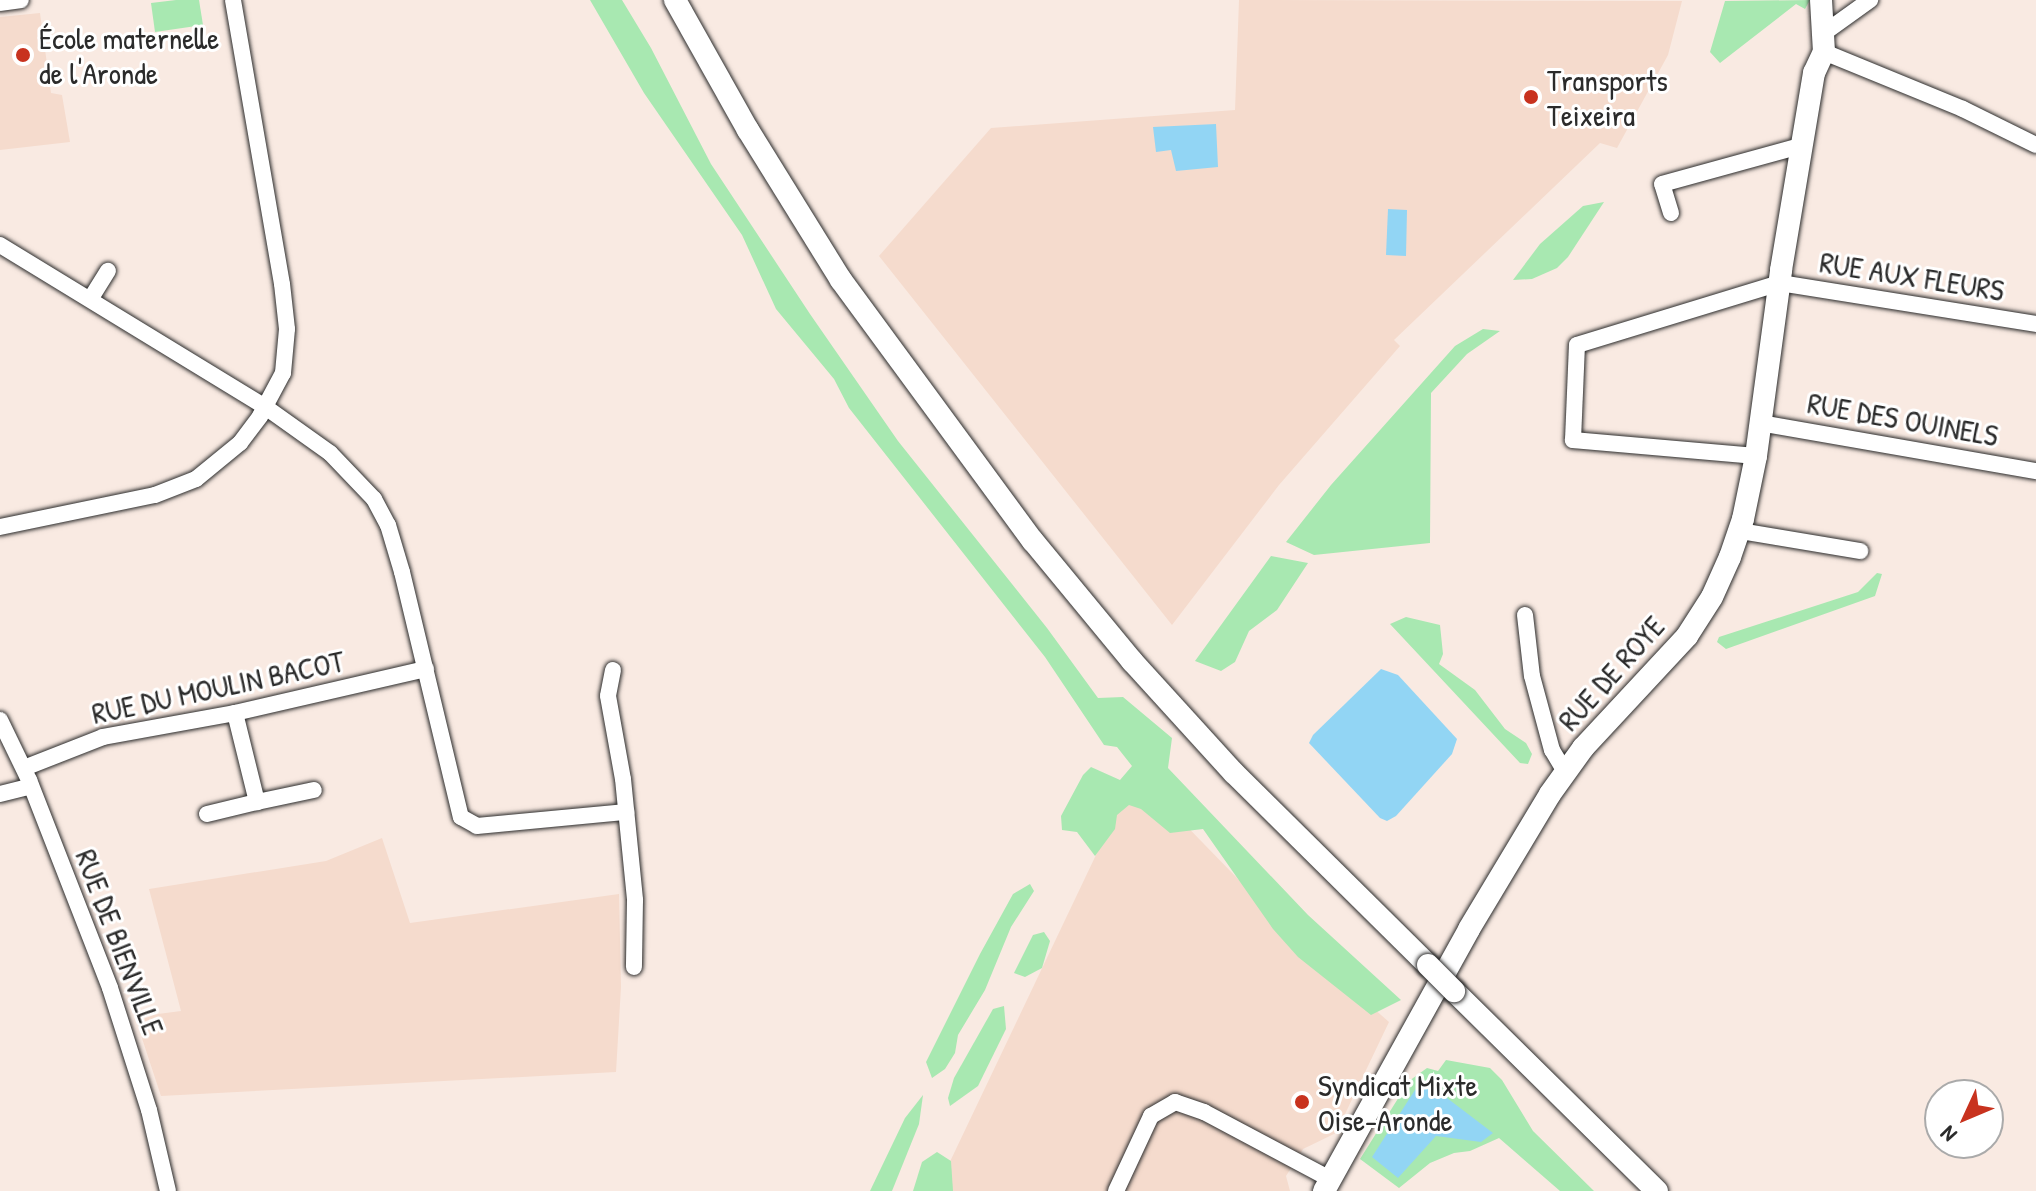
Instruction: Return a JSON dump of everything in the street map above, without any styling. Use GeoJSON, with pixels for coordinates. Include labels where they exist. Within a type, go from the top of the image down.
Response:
{"type":"FeatureCollection","features":[{"type":"Feature","properties":{"kind":"main road"},"geometry":{"type":"LineString","coordinates":[[675,0],[748,130],[841,280],[1033,541],[1159,691],[1279,819],[1657,1191]]}},
{"type":"Feature","properties":{"kind":"main road","name":"RUE DE ROYE"},"geometry":{"type":"LineString","coordinates":[[1327,1185],[1469,929],[1565,772],[1600,728],[1687,636],[1712,597],[1740,531],[1756,456],[1814,73],[1824,43],[1821,0]]}},
{"type":"Feature","properties":{"kind":"street"},"geometry":{"type":"LineString","coordinates":[[0,3],[21,0]]}},
{"type":"Feature","properties":{"kind":"street"},"geometry":{"type":"LineString","coordinates":[[0,527],[155,495],[196,479],[240,443],[283,373],[287,329],[233,0]]}},
{"type":"Feature","properties":{"kind":"street"},"geometry":{"type":"LineString","coordinates":[[1870,0],[1824,43],[2036,145]]}},
{"type":"Feature","properties":{"kind":"street"},"geometry":{"type":"LineString","coordinates":[[1671,213],[1662,184],[1804,145]]}},
{"type":"Feature","properties":{"kind":"street"},"geometry":{"type":"LineString","coordinates":[[0,245],[264,406],[330,453],[374,499],[388,525],[461,817],[477,826],[626,812]]}},
{"type":"Feature","properties":{"kind":"street"},"geometry":{"type":"LineString","coordinates":[[91,298],[108,271]]}},
{"type":"Feature","properties":{"kind":"street"},"geometry":{"type":"LineString","coordinates":[[1756,456],[1704,456],[1573,440],[1577,345],[1780,283]]}},
{"type":"Feature","properties":{"kind":"street","name":"RUE AUX FLEURS"},"geometry":{"type":"LineString","coordinates":[[1780,283],[2036,324]]}},
{"type":"Feature","properties":{"kind":"street","name":"RUE DES OUINELS"},"geometry":{"type":"LineString","coordinates":[[1760,423],[2036,471]]}},
{"type":"Feature","properties":{"kind":"street"},"geometry":{"type":"LineString","coordinates":[[1740,531],[1860,551]]}},
{"type":"Feature","properties":{"kind":"street"},"geometry":{"type":"LineString","coordinates":[[1525,615],[1532,676],[1552,750],[1565,772]]}},
{"type":"Feature","properties":{"kind":"street","name":"RUE DU MOULIN BACOT"},"geometry":{"type":"LineString","coordinates":[[24,768],[103,737],[235,713],[426,669]]}},
{"type":"Feature","properties":{"kind":"street"},"geometry":{"type":"LineString","coordinates":[[613,670],[608,696],[626,812],[635,900],[634,967]]}},
{"type":"Feature","properties":{"kind":"street"},"geometry":{"type":"LineString","coordinates":[[235,713],[257,802]]}},
{"type":"Feature","properties":{"kind":"street","name":"RUE DE BIENVILLE"},"geometry":{"type":"LineString","coordinates":[[0,720],[24,768],[129,1043],[168,1191]]}},
{"type":"Feature","properties":{"kind":"street"},"geometry":{"type":"LineString","coordinates":[[0,794],[31,786]]}},
{"type":"Feature","properties":{"kind":"street"},"geometry":{"type":"LineString","coordinates":[[207,814],[314,790]]}},
{"type":"Feature","properties":{"kind":"street"},"geometry":{"type":"LineString","coordinates":[[1116,1191],[1151,1116],[1175,1102],[1204,1112],[1327,1185]]}},
{"type":"Feature","properties":{"kind":"shaded area"},"geometry":{"type":"Polygon","coordinates":[[[1239,0],[1682,1],[1668,55],[1617,148],[1600,143],[1394,340],[1400,346],[1279,485],[1172,625],[879,256],[991,128],[1235,110],[1239,0]]]}},
{"type":"Feature","properties":{"kind":"shaded area","name":"École maternelle de l'Aronde"},"geometry":{"type":"Polygon","coordinates":[[[40,13],[51,93],[62,95],[70,142],[0,150],[0,17],[40,13]]]}},
{"type":"Feature","properties":{"kind":"shaded area"},"geometry":{"type":"Polygon","coordinates":[[[1135,773],[1305,948],[1389,1022],[1336,1133],[1303,1149],[1286,1176],[1290,1191],[936,1191],[1135,773]]]}},
{"type":"Feature","properties":{"kind":"shaded area"},"geometry":{"type":"Polygon","coordinates":[[[382,838],[410,923],[619,894],[621,987],[616,1072],[161,1096],[135,1017],[181,1011],[149,889],[326,861],[382,838]]]}},
{"type":"Feature","properties":{"kind":"green space"},"geometry":{"type":"Polygon","coordinates":[[[199,0],[203,25],[155,32],[151,3],[199,0]]]}},
{"type":"Feature","properties":{"kind":"green space"},"geometry":{"type":"Polygon","coordinates":[[[590,0],[622,0],[651,48],[711,164],[810,314],[898,441],[1047,628],[1098,698],[1123,697],[1172,738],[1168,768],[1308,915],[1401,1000],[1371,1015],[1298,957],[1273,929],[1203,829],[1170,833],[1141,809],[1129,805],[1117,815],[1115,829],[1095,856],[1077,832],[1062,830],[1061,816],[1083,775],[1091,767],[1120,780],[1132,766],[1117,747],[1104,745],[1045,657],[849,408],[834,379],[776,309],[742,235],[644,93],[590,0]]]}},
{"type":"Feature","properties":{"kind":"green space"},"geometry":{"type":"Polygon","coordinates":[[[1810,0],[1805,9],[1796,4],[1720,63],[1710,52],[1725,1],[1810,0]]]}},
{"type":"Feature","properties":{"kind":"green space"},"geometry":{"type":"Polygon","coordinates":[[[1604,202],[1568,257],[1557,268],[1532,279],[1513,280],[1540,244],[1583,206],[1604,202]]]}},
{"type":"Feature","properties":{"kind":"green space"},"geometry":{"type":"Polygon","coordinates":[[[1483,329],[1500,331],[1467,354],[1431,393],[1430,543],[1314,555],[1286,542],[1331,485],[1455,346],[1483,329]]]}},
{"type":"Feature","properties":{"kind":"green space"},"geometry":{"type":"Polygon","coordinates":[[[1271,556],[1308,563],[1277,610],[1249,631],[1235,662],[1221,671],[1195,661],[1271,556]]]}},
{"type":"Feature","properties":{"kind":"green space"},"geometry":{"type":"Polygon","coordinates":[[[1877,573],[1882,574],[1875,596],[1726,649],[1717,642],[1719,637],[1858,592],[1877,573]]]}},
{"type":"Feature","properties":{"kind":"green space"},"geometry":{"type":"Polygon","coordinates":[[[1406,617],[1440,625],[1443,654],[1439,664],[1475,690],[1505,729],[1526,743],[1532,754],[1528,764],[1520,763],[1390,624],[1406,617]]]}},
{"type":"Feature","properties":{"kind":"green space"},"geometry":{"type":"Polygon","coordinates":[[[1030,884],[1034,891],[1011,927],[985,990],[958,1035],[955,1053],[945,1069],[932,1078],[926,1062],[980,954],[1013,894],[1030,884]]]}},
{"type":"Feature","properties":{"kind":"green space"},"geometry":{"type":"Polygon","coordinates":[[[1044,932],[1050,941],[1042,968],[1025,977],[1014,973],[1033,935],[1044,932]]]}},
{"type":"Feature","properties":{"kind":"green space"},"geometry":{"type":"Polygon","coordinates":[[[1004,1006],[1006,1029],[978,1086],[950,1106],[948,1098],[954,1078],[993,1009],[1004,1006]]]}},
{"type":"Feature","properties":{"kind":"green space"},"geometry":{"type":"Polygon","coordinates":[[[1446,1060],[1490,1068],[1502,1080],[1533,1131],[1594,1191],[1560,1191],[1499,1138],[1430,1163],[1399,1188],[1360,1159],[1409,1081],[1427,1068],[1438,1071],[1446,1060]]]}},
{"type":"Feature","properties":{"kind":"green space"},"geometry":{"type":"Polygon","coordinates":[[[923,1095],[919,1124],[892,1191],[870,1191],[905,1118],[923,1095]]]}},
{"type":"Feature","properties":{"kind":"green space"},"geometry":{"type":"Polygon","coordinates":[[[937,1152],[951,1161],[953,1191],[913,1191],[922,1162],[937,1152]]]}},
{"type":"Feature","properties":{"kind":"water"},"geometry":{"type":"Polygon","coordinates":[[[1216,124],[1218,167],[1176,171],[1171,150],[1156,152],[1153,127],[1216,124]]]}},
{"type":"Feature","properties":{"kind":"water"},"geometry":{"type":"Polygon","coordinates":[[[1388,209],[1407,210],[1406,256],[1386,255],[1388,209]]]}},
{"type":"Feature","properties":{"kind":"water"},"geometry":{"type":"Polygon","coordinates":[[[1381,669],[1398,675],[1457,739],[1452,754],[1396,816],[1387,821],[1380,818],[1309,743],[1313,735],[1381,669]]]}},
{"type":"Feature","properties":{"kind":"water"},"geometry":{"type":"Polygon","coordinates":[[[1422,1079],[1493,1133],[1481,1142],[1436,1136],[1398,1178],[1372,1157],[1422,1079]]]}},
{"type":"Feature","properties":{"kind":"place","name":"École maternelle de l'Aronde"},"geometry":{"type":"Point","coordinates":[23,55]}},
{"type":"Feature","properties":{"kind":"place","name":"Transports Teixeira"},"geometry":{"type":"Point","coordinates":[1531,97]}},
{"type":"Feature","properties":{"kind":"place","name":"Syndicat Mixte Oise-Aronde"},"geometry":{"type":"Point","coordinates":[1302,1102]}}]}
